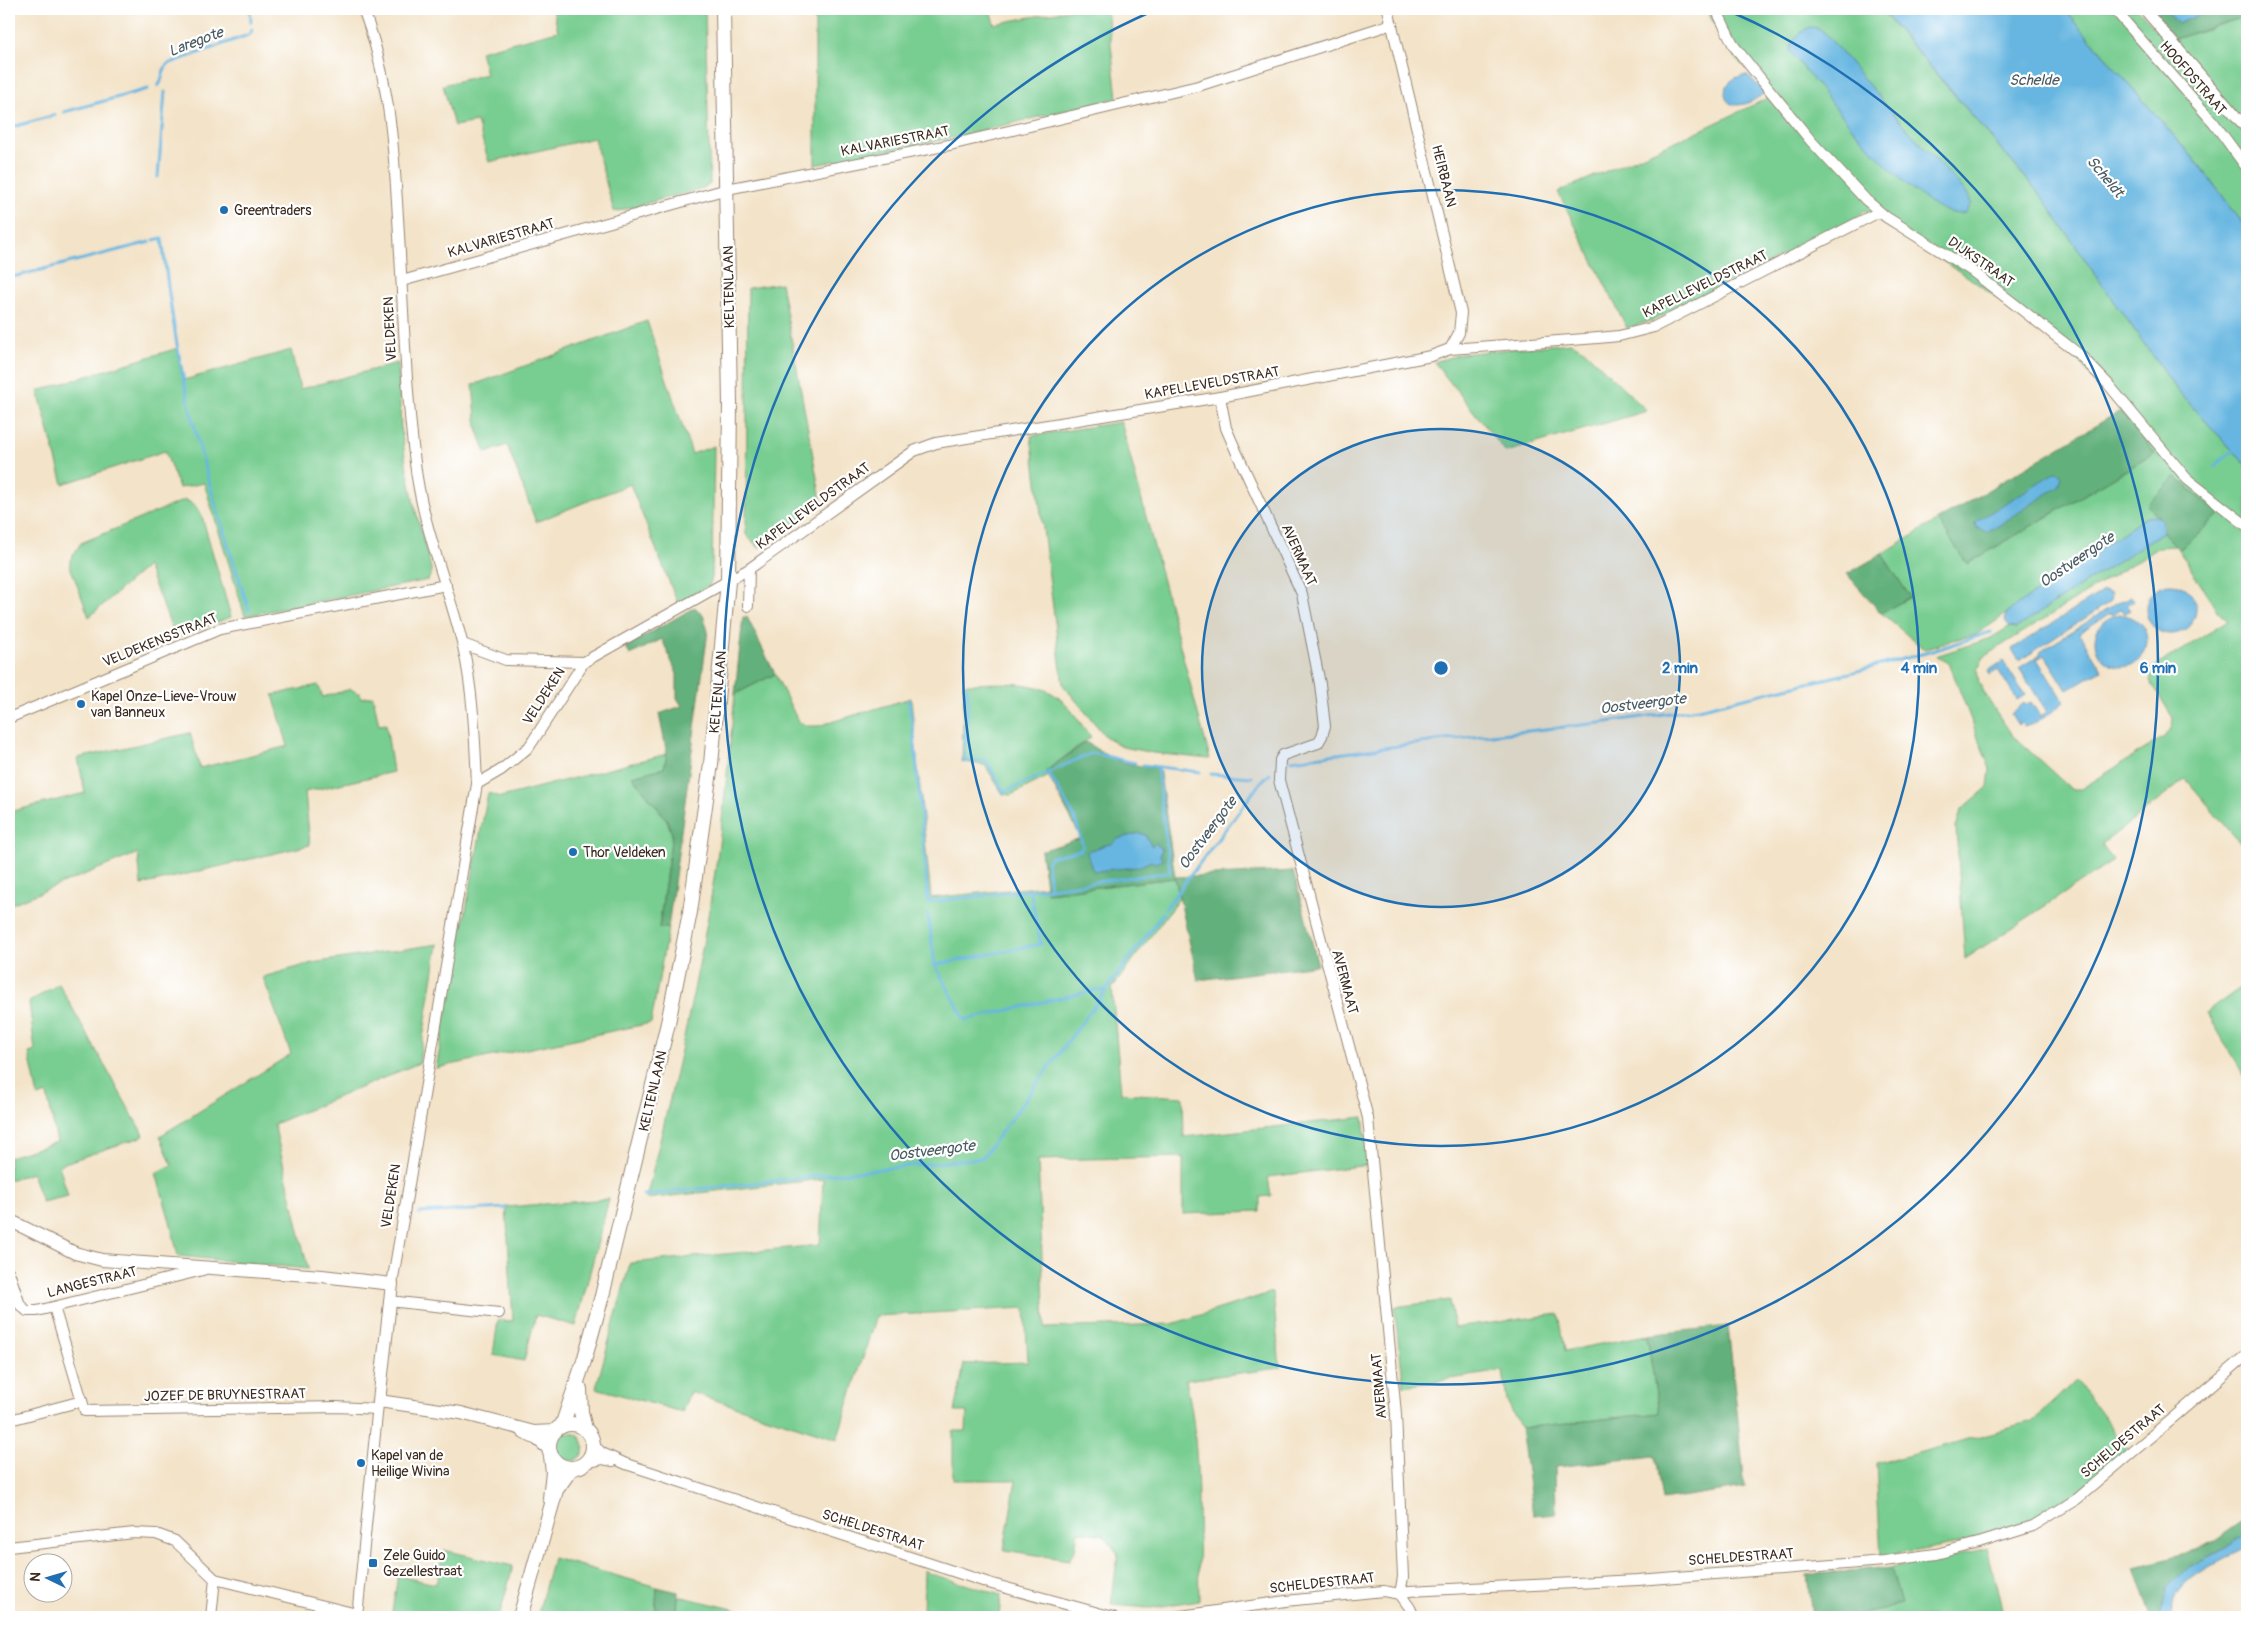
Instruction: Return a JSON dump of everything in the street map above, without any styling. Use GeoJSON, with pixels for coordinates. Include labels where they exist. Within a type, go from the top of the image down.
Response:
{"type":"FeatureCollection","features":[{"type":"Feature","properties":{"kind":"main road","name":"KELTENLAAN"},"geometry":{"type":"LineString","coordinates":[[547,1516],[553,1472],[549,1441],[558,1428],[584,1361],[647,1116],[690,912],[710,774],[728,580],[730,403],[723,9]]}},
{"type":"Feature","properties":{"kind":"main road","name":"KELTENLAAN"},"geometry":{"type":"LineString","coordinates":[[584,1361],[580,1401],[585,1429],[593,1445]]}},
{"type":"Feature","properties":{"kind":"main road"},"geometry":{"type":"LineString","coordinates":[[558,1428],[573,1424],[585,1429]]}},
{"type":"Feature","properties":{"kind":"main road"},"geometry":{"type":"LineString","coordinates":[[550,1453],[557,1464],[571,1469],[586,1463],[591,1456],[593,1445]]}},
{"type":"Feature","properties":{"kind":"main road","name":"KELTENLAAN"},"geometry":{"type":"LineString","coordinates":[[520,1617],[547,1516],[556,1490],[571,1469]]}},
{"type":"Feature","properties":{"kind":"street","name":"VELDEKEN"},"geometry":{"type":"LineString","coordinates":[[357,1616],[392,1284],[477,784],[473,715],[463,644],[429,527],[415,465],[406,360],[393,137],[380,66],[363,9]]}},
{"type":"Feature","properties":{"kind":"street","name":"HEIRBAAN"},"geometry":{"type":"LineString","coordinates":[[1388,9],[1461,313],[1459,333],[1450,349]]}},
{"type":"Feature","properties":{"kind":"street","name":"DIJKSTRAAT"},"geometry":{"type":"LineString","coordinates":[[1716,9],[1734,46],[1824,155],[1879,212],[1972,271],[2080,355],[2108,384],[2188,479],[2247,526]]}},
{"type":"Feature","properties":{"kind":"street","name":"HOOFDSTRAAT"},"geometry":{"type":"LineString","coordinates":[[2114,9],[2214,123],[2247,168]]}},
{"type":"Feature","properties":{"kind":"street"},"geometry":{"type":"LineString","coordinates":[[2144,9],[2247,129]]}},
{"type":"Feature","properties":{"kind":"street","name":"KALVARIESTRAAT"},"geometry":{"type":"LineString","coordinates":[[402,281],[727,189],[954,144],[1198,86],[1392,24]]}},
{"type":"Feature","properties":{"kind":"street","name":"KAPELLEVELDSTRAAT"},"geometry":{"type":"LineString","coordinates":[[584,662],[749,569],[898,461],[914,451],[936,443],[1220,397],[1431,356],[1450,349],[1619,336],[1654,327],[1879,212]]}},
{"type":"Feature","properties":{"kind":"street","name":"AVERMAAT"},"geometry":{"type":"LineString","coordinates":[[1220,397],[1226,428],[1302,594],[1320,684],[1325,726],[1322,736],[1318,743],[1283,755],[1280,760],[1279,780],[1368,1118],[1396,1414],[1403,1577],[1400,1594]]}},
{"type":"Feature","properties":{"kind":"street"},"geometry":{"type":"LineString","coordinates":[[748,606],[749,569]]}},
{"type":"Feature","properties":{"kind":"street","name":"VELDEKENSSTRAAT"},"geometry":{"type":"LineString","coordinates":[[9,718],[220,629],[446,585]]}},
{"type":"Feature","properties":{"kind":"street","name":"VELDEKEN"},"geometry":{"type":"LineString","coordinates":[[463,644],[506,660],[584,662]]}},
{"type":"Feature","properties":{"kind":"street","name":"VELDEKEN"},"geometry":{"type":"LineString","coordinates":[[477,784],[501,770],[529,747],[584,662]]}},
{"type":"Feature","properties":{"kind":"street","name":"LANGESTRAAT"},"geometry":{"type":"LineString","coordinates":[[9,1220],[75,1253],[102,1260],[322,1276],[392,1284]]}},
{"type":"Feature","properties":{"kind":"street","name":"LANGESTRAAT"},"geometry":{"type":"LineString","coordinates":[[9,1272],[20,1304],[27,1311],[37,1311],[206,1269]]}},
{"type":"Feature","properties":{"kind":"street"},"geometry":{"type":"LineString","coordinates":[[390,1301],[499,1313]]}},
{"type":"Feature","properties":{"kind":"street"},"geometry":{"type":"LineString","coordinates":[[10,1420],[82,1401],[54,1307]]}},
{"type":"Feature","properties":{"kind":"street","name":"SCHELDESTRAAT"},"geometry":{"type":"LineString","coordinates":[[1174,1617],[1286,1601],[1383,1591],[1400,1594],[1409,1590],[1638,1580],[1884,1561],[1936,1554],[2033,1526],[2077,1499],[2247,1354]]}},
{"type":"Feature","properties":{"kind":"street","name":"JOZEF DE BRUYNESTRAAT"},"geometry":{"type":"LineString","coordinates":[[82,1401],[85,1411],[378,1405]]}},
{"type":"Feature","properties":{"kind":"street"},"geometry":{"type":"LineString","coordinates":[[378,1405],[461,1412],[513,1428],[534,1432],[558,1428]]}},
{"type":"Feature","properties":{"kind":"street"},"geometry":{"type":"LineString","coordinates":[[513,1428],[536,1439],[550,1453]]}},
{"type":"Feature","properties":{"kind":"street","name":"SCHELDESTRAAT"},"geometry":{"type":"LineString","coordinates":[[593,1445],[602,1453],[626,1464]]}},
{"type":"Feature","properties":{"kind":"street","name":"SCHELDESTRAAT"},"geometry":{"type":"LineString","coordinates":[[586,1463],[603,1459],[626,1464],[992,1584],[1113,1617]]}},
{"type":"Feature","properties":{"kind":"street"},"geometry":{"type":"LineString","coordinates":[[9,1548],[134,1533],[156,1534],[175,1541],[215,1579],[357,1616]]}},
{"type":"Feature","properties":{"kind":"street"},"geometry":{"type":"LineString","coordinates":[[211,1617],[215,1579]]}},
{"type":"Feature","properties":{"kind":"street"},"geometry":{"type":"LineString","coordinates":[[1400,1594],[1414,1617]]}},
{"type":"Feature","properties":{"kind":"green space"},"geometry":{"type":"Polygon","coordinates":[[[553,9],[705,9],[710,184],[703,188],[614,212],[594,138],[489,162],[477,122],[454,126],[443,85],[486,74],[480,51],[558,31],[553,9]]]}},
{"type":"Feature","properties":{"kind":"green space"},"geometry":{"type":"Polygon","coordinates":[[[815,9],[990,9],[994,24],[1073,9],[1107,9],[1117,98],[955,137],[815,165],[815,9]]]}},
{"type":"Feature","properties":{"kind":"green space"},"geometry":{"type":"Polygon","coordinates":[[[1706,9],[1745,9],[1746,12],[1751,9],[1880,9],[2043,198],[2177,390],[2247,466],[2247,851],[2186,779],[2102,844],[2113,861],[1965,959],[1956,828],[1961,810],[1988,787],[1990,769],[1949,663],[1936,656],[1991,638],[2009,627],[2016,628],[2163,532],[2176,546],[2159,547],[1985,656],[1977,669],[1979,683],[2012,735],[2071,789],[2081,789],[2164,737],[2172,727],[2173,718],[2153,686],[2151,669],[2228,621],[2218,612],[2179,550],[2220,514],[2176,477],[2148,505],[2157,516],[2146,517],[1976,635],[1953,640],[1925,650],[1881,613],[1910,597],[1882,554],[1938,520],[1967,564],[2155,453],[2079,362],[2052,338],[1968,277],[1871,217],[1865,210],[1856,219],[1654,320],[1627,328],[1558,192],[1701,130],[1774,95],[1747,62],[1742,65],[1729,50],[1706,9]]]}},
{"type":"Feature","properties":{"kind":"green space"},"geometry":{"type":"Polygon","coordinates":[[[2064,9],[2138,9],[2228,113],[2247,138],[2247,229],[2201,167],[2064,9]]]}},
{"type":"Feature","properties":{"kind":"green space"},"geometry":{"type":"Polygon","coordinates":[[[2148,9],[2165,9],[2178,24],[2212,9],[2247,9],[2247,16],[2175,39],[2148,9]]]}},
{"type":"Feature","properties":{"kind":"green space"},"geometry":{"type":"Polygon","coordinates":[[[2247,16],[2247,129],[2172,40],[2247,16]]]}},
{"type":"Feature","properties":{"kind":"green space"},"geometry":{"type":"Polygon","coordinates":[[[781,283],[822,505],[759,548],[746,535],[748,288],[781,283]]]}},
{"type":"Feature","properties":{"kind":"green space"},"geometry":{"type":"Polygon","coordinates":[[[647,321],[692,454],[714,446],[712,578],[709,586],[678,604],[630,484],[536,522],[507,445],[486,453],[477,428],[473,385],[647,321]]]}},
{"type":"Feature","properties":{"kind":"green space"},"geometry":{"type":"Polygon","coordinates":[[[1571,343],[1583,349],[1647,411],[1506,452],[1434,362],[1461,354],[1571,343]]]}},
{"type":"Feature","properties":{"kind":"green space"},"geometry":{"type":"Polygon","coordinates":[[[178,348],[184,380],[291,350],[300,389],[398,363],[401,429],[414,504],[432,572],[428,580],[245,616],[204,483],[179,488],[165,451],[63,484],[38,391],[178,348]]]}},
{"type":"Feature","properties":{"kind":"green space"},"geometry":{"type":"Polygon","coordinates":[[[2120,411],[2155,453],[1967,564],[1938,520],[2120,411]]]}},
{"type":"Feature","properties":{"kind":"green space"},"geometry":{"type":"Polygon","coordinates":[[[1121,422],[1210,759],[1153,753],[1123,747],[1106,737],[1063,685],[1031,436],[1121,422]]]}},
{"type":"Feature","properties":{"kind":"green space"},"geometry":{"type":"Polygon","coordinates":[[[2176,476],[2220,514],[2179,550],[2163,532],[2162,520],[2147,505],[2176,476]]]}},
{"type":"Feature","properties":{"kind":"green space"},"geometry":{"type":"Polygon","coordinates":[[[185,500],[194,504],[202,516],[231,617],[176,638],[147,566],[89,617],[70,566],[70,560],[81,543],[185,500]]]}},
{"type":"Feature","properties":{"kind":"green space"},"geometry":{"type":"Polygon","coordinates":[[[1882,554],[1910,597],[1881,613],[1847,574],[1882,554]]]}},
{"type":"Feature","properties":{"kind":"green space"},"geometry":{"type":"Polygon","coordinates":[[[695,607],[703,615],[708,631],[668,928],[659,928],[672,834],[667,820],[632,776],[664,768],[667,754],[659,714],[682,706],[677,698],[677,674],[662,639],[630,655],[626,647],[695,607]]]}},
{"type":"Feature","properties":{"kind":"green space"},"geometry":{"type":"Polygon","coordinates":[[[743,617],[747,617],[775,674],[735,694],[743,617]]]}},
{"type":"Feature","properties":{"kind":"green space"},"geometry":{"type":"Polygon","coordinates":[[[775,674],[798,721],[807,726],[818,726],[911,698],[931,898],[1046,886],[1048,893],[1175,878],[1180,897],[1112,988],[1121,1093],[1183,1097],[1184,1137],[1363,1117],[1369,1165],[1268,1177],[1271,1196],[1260,1197],[1260,1211],[1183,1214],[1183,1157],[1038,1160],[1045,1328],[1172,1324],[1273,1292],[1280,1368],[1186,1380],[1197,1461],[1199,1600],[1150,1608],[1111,1605],[1118,1554],[1104,1535],[1078,1531],[1075,1550],[1069,1560],[1004,1550],[1016,1480],[953,1480],[953,1431],[966,1431],[967,1412],[955,1412],[964,1364],[1028,1362],[1025,1308],[876,1316],[837,1439],[690,1392],[682,1412],[596,1388],[630,1263],[820,1245],[823,1179],[646,1199],[684,1036],[709,913],[721,828],[735,694],[775,674]]]}},
{"type":"Feature","properties":{"kind":"green space"},"geometry":{"type":"Polygon","coordinates":[[[1001,683],[1038,687],[1059,698],[1091,737],[1046,771],[1049,776],[1011,795],[1003,794],[985,765],[962,762],[964,684],[1001,683]]]}},
{"type":"Feature","properties":{"kind":"green space"},"geometry":{"type":"Polygon","coordinates":[[[318,685],[323,697],[351,689],[360,693],[361,698],[373,696],[379,725],[386,724],[393,772],[305,792],[310,845],[141,885],[138,853],[9,905],[9,812],[85,793],[78,758],[190,733],[200,768],[288,746],[273,695],[318,685]]]}},
{"type":"Feature","properties":{"kind":"green space"},"geometry":{"type":"Polygon","coordinates":[[[1086,742],[1120,761],[1159,768],[1175,877],[1293,871],[1318,965],[1198,980],[1175,878],[1047,893],[1041,851],[1081,838],[1046,771],[1086,742]]]}},
{"type":"Feature","properties":{"kind":"green space"},"geometry":{"type":"Polygon","coordinates":[[[667,754],[664,768],[632,776],[667,820],[672,834],[659,927],[668,928],[651,1023],[436,1068],[488,793],[501,797],[667,754]]]}},
{"type":"Feature","properties":{"kind":"green space"},"geometry":{"type":"Polygon","coordinates":[[[438,944],[419,1063],[274,1124],[308,1269],[178,1256],[156,1173],[172,1165],[160,1136],[291,1054],[263,977],[312,963],[438,944]]]}},
{"type":"Feature","properties":{"kind":"green space"},"geometry":{"type":"Polygon","coordinates":[[[2247,983],[2247,1082],[2207,1012],[2247,983]]]}},
{"type":"Feature","properties":{"kind":"green space"},"geometry":{"type":"Polygon","coordinates":[[[59,984],[144,1136],[59,1165],[68,1196],[42,1202],[32,1173],[9,1180],[9,1157],[57,1142],[47,1094],[38,1097],[29,1053],[35,1051],[29,1002],[59,984]]]}},
{"type":"Feature","properties":{"kind":"green space"},"geometry":{"type":"Polygon","coordinates":[[[609,1199],[576,1326],[536,1315],[524,1361],[493,1355],[498,1320],[513,1321],[506,1207],[609,1199]]]}},
{"type":"Feature","properties":{"kind":"green space"},"geometry":{"type":"Polygon","coordinates":[[[1450,1300],[1454,1328],[1559,1314],[1565,1351],[1647,1335],[1659,1413],[1521,1428],[1507,1401],[1503,1371],[1404,1386],[1394,1307],[1450,1300]]]}},
{"type":"Feature","properties":{"kind":"green space"},"geometry":{"type":"Polygon","coordinates":[[[1728,1326],[1745,1487],[1662,1500],[1655,1456],[1555,1467],[1556,1513],[1533,1515],[1521,1428],[1659,1413],[1647,1335],[1728,1326]]]}},
{"type":"Feature","properties":{"kind":"green space"},"geometry":{"type":"Polygon","coordinates":[[[2076,1380],[2129,1450],[2070,1497],[2050,1510],[2010,1529],[1968,1541],[1881,1557],[1876,1464],[2032,1422],[2076,1380]]]}},
{"type":"Feature","properties":{"kind":"green space"},"geometry":{"type":"Polygon","coordinates":[[[570,1433],[580,1437],[584,1447],[580,1457],[570,1461],[560,1457],[556,1447],[560,1437],[570,1433]]]}},
{"type":"Feature","properties":{"kind":"green space"},"geometry":{"type":"Polygon","coordinates":[[[2247,1519],[2247,1533],[2227,1547],[2189,1567],[2163,1604],[2160,1617],[2152,1617],[2135,1567],[2182,1555],[2215,1541],[2247,1519]]]}},
{"type":"Feature","properties":{"kind":"green space"},"geometry":{"type":"Polygon","coordinates":[[[1987,1548],[2004,1617],[1844,1617],[1901,1605],[1891,1567],[1987,1548]]]}},
{"type":"Feature","properties":{"kind":"green space"},"geometry":{"type":"Polygon","coordinates":[[[444,1550],[513,1566],[499,1617],[391,1617],[398,1576],[436,1584],[444,1550]]]}},
{"type":"Feature","properties":{"kind":"green space"},"geometry":{"type":"Polygon","coordinates":[[[553,1558],[657,1587],[655,1617],[537,1617],[553,1558]]]}},
{"type":"Feature","properties":{"kind":"green space"},"geometry":{"type":"Polygon","coordinates":[[[1891,1567],[1901,1605],[1844,1617],[1812,1617],[1807,1575],[1891,1567]]]}},
{"type":"Feature","properties":{"kind":"green space"},"geometry":{"type":"Polygon","coordinates":[[[924,1570],[928,1573],[1001,1595],[999,1617],[923,1617],[924,1570]]]}},
{"type":"Feature","properties":{"kind":"green space"},"geometry":{"type":"Polygon","coordinates":[[[657,1587],[678,1592],[677,1617],[655,1617],[657,1587]]]}},
{"type":"Feature","properties":{"kind":"green space"},"geometry":{"type":"Polygon","coordinates":[[[678,1596],[767,1617],[677,1617],[678,1596]]]}},
{"type":"Feature","properties":{"kind":"water","name":"Schelde"},"geometry":{"type":"Polygon","coordinates":[[[1881,9],[2064,9],[2201,167],[2247,229],[2247,466],[2177,390],[2043,198],[1881,9]]]}},
{"type":"Feature","properties":{"kind":"water"},"geometry":{"type":"Polygon","coordinates":[[[2165,9],[2212,9],[2178,24],[2165,9]]]}},
{"type":"Feature","properties":{"kind":"water"},"geometry":{"type":"Polygon","coordinates":[[[1810,27],[1818,28],[1825,33],[1897,118],[1967,193],[1971,203],[1965,213],[1946,211],[1923,198],[1871,149],[1845,120],[1790,51],[1792,43],[1797,36],[1810,27]]]}},
{"type":"Feature","properties":{"kind":"water"},"geometry":{"type":"Polygon","coordinates":[[[1746,75],[1763,89],[1764,93],[1745,104],[1732,104],[1725,95],[1726,86],[1734,78],[1746,75]]]}},
{"type":"Feature","properties":{"kind":"water"},"geometry":{"type":"Polygon","coordinates":[[[2057,471],[2062,476],[2059,486],[1986,532],[1976,527],[1975,522],[2057,471]]]}},
{"type":"Feature","properties":{"kind":"water"},"geometry":{"type":"Polygon","coordinates":[[[2157,516],[2162,520],[2163,532],[2016,628],[2009,627],[2005,621],[2007,612],[2146,517],[2157,516]]]}},
{"type":"Feature","properties":{"kind":"water"},"geometry":{"type":"Polygon","coordinates":[[[2176,584],[2189,591],[2195,599],[2195,619],[2189,627],[2181,633],[2166,634],[2153,627],[2147,619],[2146,604],[2153,591],[2161,585],[2176,584]]]}},
{"type":"Feature","properties":{"kind":"water"},"geometry":{"type":"Polygon","coordinates":[[[2103,591],[2111,593],[2110,602],[2019,661],[2012,649],[2103,591]]]}},
{"type":"Feature","properties":{"kind":"water"},"geometry":{"type":"Polygon","coordinates":[[[2131,596],[2134,600],[2127,605],[2131,610],[2124,614],[2121,609],[2112,615],[2110,613],[2079,633],[2102,670],[2067,690],[2045,655],[2037,659],[2065,701],[2033,724],[2024,727],[2022,723],[2018,725],[2011,714],[2024,703],[2025,705],[2031,702],[2040,716],[2047,712],[2019,668],[2041,654],[2040,652],[2131,596]]]}},
{"type":"Feature","properties":{"kind":"water"},"geometry":{"type":"Polygon","coordinates":[[[2121,615],[2131,617],[2139,623],[2145,631],[2147,641],[2145,651],[2139,659],[2131,665],[2121,667],[2111,665],[2103,659],[2097,651],[2095,641],[2097,631],[2103,623],[2111,617],[2121,615]]]}},
{"type":"Feature","properties":{"kind":"water"},"geometry":{"type":"Polygon","coordinates":[[[2003,661],[2025,695],[2017,700],[1998,670],[1990,675],[1988,671],[2003,661]]]}},
{"type":"Feature","properties":{"kind":"water"},"geometry":{"type":"Polygon","coordinates":[[[1140,833],[1145,835],[1152,846],[1155,843],[1162,849],[1160,856],[1163,860],[1154,863],[1151,861],[1138,867],[1095,871],[1092,869],[1087,853],[1091,849],[1094,850],[1104,845],[1112,844],[1117,839],[1140,833]]]}},
{"type":"Feature","properties":{"kind":"water"},"geometry":{"type":"Polygon","coordinates":[[[2247,1533],[2247,1547],[2211,1566],[2187,1582],[2172,1604],[2170,1617],[2160,1617],[2167,1589],[2189,1567],[2227,1547],[2247,1533]]]}},
{"type":"Feature","properties":{"kind":"waterway","name":"Laregote"},"geometry":{"type":"LineString","coordinates":[[250,9],[251,22]]}},
{"type":"Feature","properties":{"kind":"waterway","name":"Laregote"},"geometry":{"type":"LineString","coordinates":[[158,86],[164,69],[168,64],[248,35],[252,29]]}},
{"type":"Feature","properties":{"kind":"waterway","name":"Laregote"},"geometry":{"type":"LineString","coordinates":[[64,112],[148,89]]}},
{"type":"Feature","properties":{"kind":"waterway"},"geometry":{"type":"LineString","coordinates":[[158,177],[165,92]]}},
{"type":"Feature","properties":{"kind":"waterway","name":"Laregote"},"geometry":{"type":"LineString","coordinates":[[9,128],[55,115]]}},
{"type":"Feature","properties":{"kind":"waterway"},"geometry":{"type":"LineString","coordinates":[[154,240],[162,238],[174,330],[188,398],[212,493],[249,610]]}},
{"type":"Feature","properties":{"kind":"waterway"},"geometry":{"type":"LineString","coordinates":[[9,278],[150,242]]}},
{"type":"Feature","properties":{"kind":"waterway","name":"Oostveergote"},"geometry":{"type":"LineString","coordinates":[[2215,466],[2235,449]]}},
{"type":"Feature","properties":{"kind":"waterway","name":"Oostveergote"},"geometry":{"type":"LineString","coordinates":[[1291,760],[1437,741],[1600,723],[1698,709],[1850,673],[1933,651],[1991,632]]}},
{"type":"Feature","properties":{"kind":"waterway"},"geometry":{"type":"LineString","coordinates":[[967,687],[968,702],[964,761],[986,760],[1004,792],[1092,753],[1135,763]]}},
{"type":"Feature","properties":{"kind":"waterway"},"geometry":{"type":"LineString","coordinates":[[908,700],[914,734],[928,902],[1050,888]]}},
{"type":"Feature","properties":{"kind":"waterway"},"geometry":{"type":"LineString","coordinates":[[1143,765],[1200,772]]}},
{"type":"Feature","properties":{"kind":"waterway"},"geometry":{"type":"LineString","coordinates":[[1048,772],[1074,816],[1083,846],[1081,850],[1050,857],[1047,863],[1050,888],[1170,872],[1157,767]]}},
{"type":"Feature","properties":{"kind":"waterway"},"geometry":{"type":"LineString","coordinates":[[1211,774],[1252,777]]}},
{"type":"Feature","properties":{"kind":"waterway","name":"Oostveergote"},"geometry":{"type":"LineString","coordinates":[[1165,909],[1261,782],[1270,774]]}},
{"type":"Feature","properties":{"kind":"waterway"},"geometry":{"type":"LineString","coordinates":[[928,914],[935,965],[1041,944],[1030,890]]}},
{"type":"Feature","properties":{"kind":"waterway","name":"Oostveergote"},"geometry":{"type":"LineString","coordinates":[[643,1195],[982,1158],[1163,913]]}},
{"type":"Feature","properties":{"kind":"waterway"},"geometry":{"type":"LineString","coordinates":[[935,965],[965,1020],[1095,990],[1107,990]]}},
{"type":"Feature","properties":{"kind":"waterway","name":"Oostveergote"},"geometry":{"type":"LineString","coordinates":[[419,1213],[506,1208]]}},
{"type":"Feature","properties":{"kind":"place","name":"Greentraders"},"geometry":{"type":"Point","coordinates":[224,210]}},
{"type":"Feature","properties":{"kind":"place","name":"Kapel Onze-Lieve-Vrouw van Banneux"},"geometry":{"type":"Point","coordinates":[81,704]}},
{"type":"Feature","properties":{"kind":"place","name":"Thor Veldeken"},"geometry":{"type":"Point","coordinates":[573,852]}},
{"type":"Feature","properties":{"kind":"place","name":"Kapel van de Heilige Wivina"},"geometry":{"type":"Point","coordinates":[361,1463]}},
{"type":"Feature","properties":{"kind":"place","name":"Zele Guido Gezellestraat"},"geometry":{"type":"Point","coordinates":[373,1563]}},
{"type":"Feature","properties":{"kind":"water label","name":"Scheldt"},"geometry":{"type":"Point","coordinates":[2105,177]}}]}
